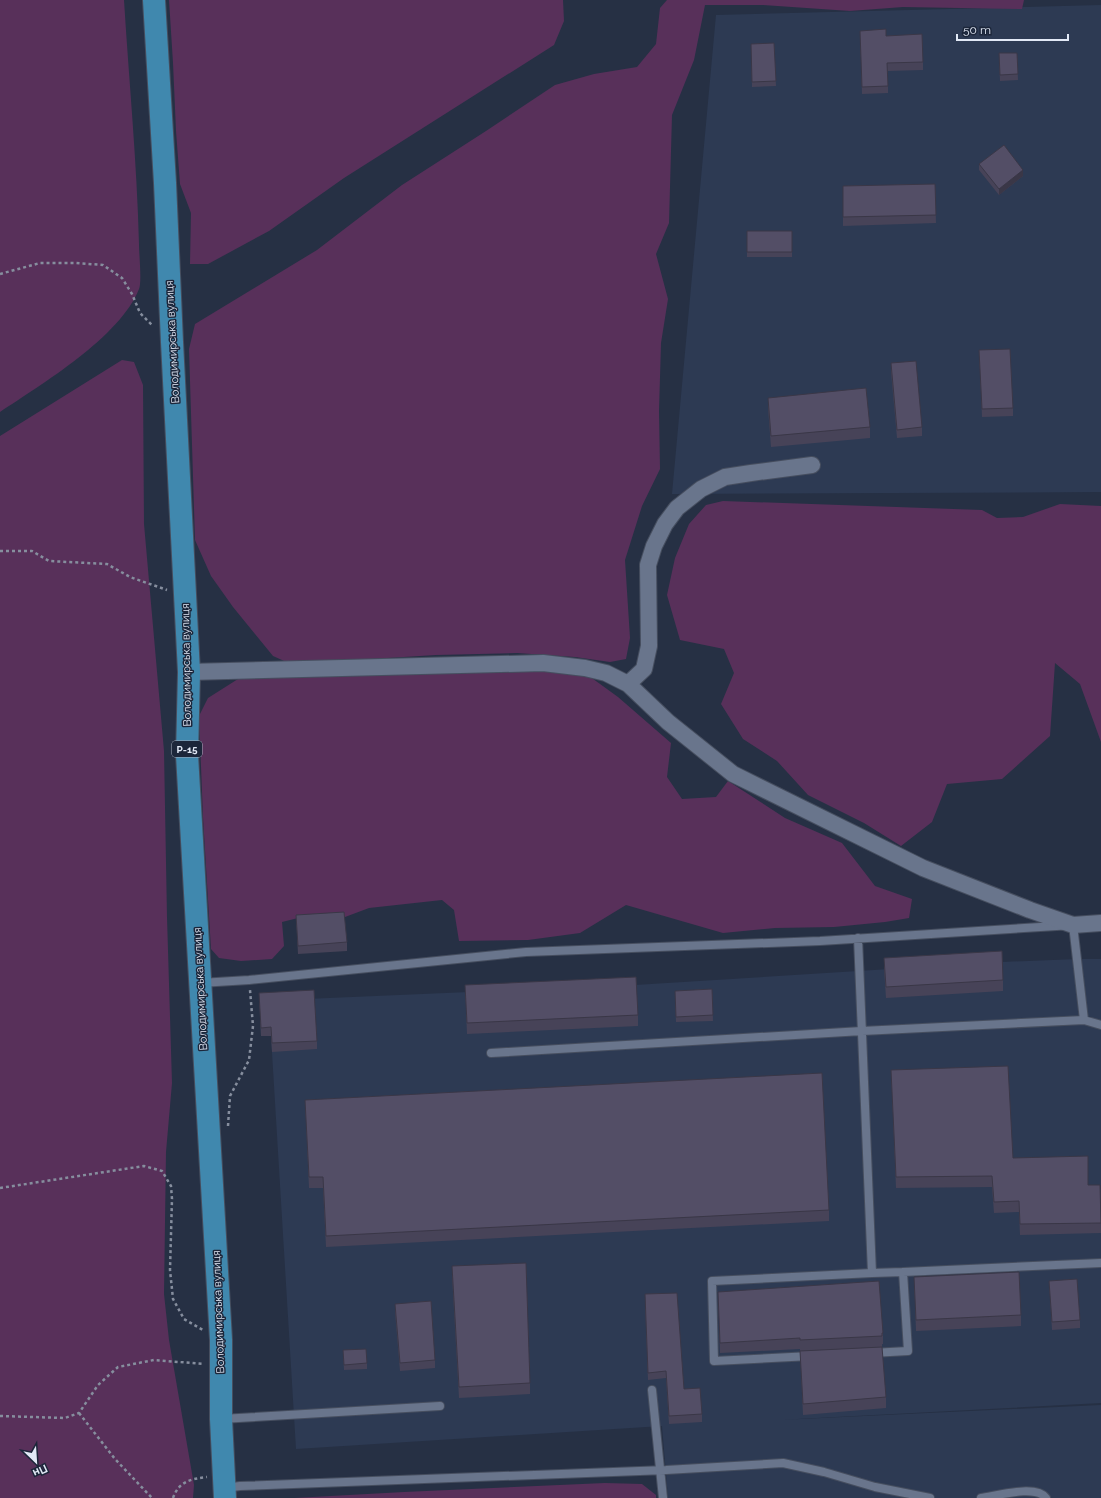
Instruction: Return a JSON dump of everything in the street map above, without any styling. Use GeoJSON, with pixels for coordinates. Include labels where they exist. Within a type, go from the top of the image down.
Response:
{"type":"FeatureCollection","features":[{"type":"Feature","properties":{"kind":"main road","name":"Володимирська вулиця"},"geometry":{"type":"LineString","coordinates":[[154,0],[165,183],[185,596],[188,672],[187,756],[199,983],[221,1340],[221,1419],[224,1488]]}},
{"type":"Feature","properties":{"kind":"street"},"geometry":{"type":"LineString","coordinates":[[628,684],[644,669],[649,646],[648,565],[654,546],[665,524],[677,508],[701,489],[725,477],[812,465]]}},
{"type":"Feature","properties":{"kind":"street"},"geometry":{"type":"LineString","coordinates":[[188,672],[543,663],[585,668],[606,673],[628,684],[668,722],[732,774],[923,868],[1030,910],[1073,925],[1101,923]]}},
{"type":"Feature","properties":{"kind":"lane"},"geometry":{"type":"LineString","coordinates":[[199,983],[249,980],[526,952],[858,938],[1073,925],[1084,1020]]}},
{"type":"Feature","properties":{"kind":"lane"},"geometry":{"type":"LineString","coordinates":[[858,938],[872,1274]]}},
{"type":"Feature","properties":{"kind":"lane"},"geometry":{"type":"LineString","coordinates":[[491,1053],[862,1031],[1084,1020],[1101,1025]]}},
{"type":"Feature","properties":{"kind":"lane"},"geometry":{"type":"LineString","coordinates":[[823,1355],[714,1361],[712,1281],[1101,1263]]}},
{"type":"Feature","properties":{"kind":"lane"},"geometry":{"type":"LineString","coordinates":[[862,1353],[908,1351],[903,1272]]}},
{"type":"Feature","properties":{"kind":"lane"},"geometry":{"type":"LineString","coordinates":[[652,1390],[663,1498]]}},
{"type":"Feature","properties":{"kind":"lane"},"geometry":{"type":"LineString","coordinates":[[221,1419],[440,1406]]}},
{"type":"Feature","properties":{"kind":"lane"},"geometry":{"type":"LineString","coordinates":[[224,1488],[240,1486],[660,1470],[783,1463],[824,1472],[875,1487],[930,1498]]}},
{"type":"Feature","properties":{"kind":"lane"},"geometry":{"type":"LineString","coordinates":[[981,1498],[1027,1491],[1041,1493],[1046,1498]]}},
{"type":"Feature","properties":{"kind":"path"},"geometry":{"type":"LineString","coordinates":[[0,274],[40,263],[103,265],[122,278],[132,294],[140,313],[172,342]]}},
{"type":"Feature","properties":{"kind":"path"},"geometry":{"type":"LineString","coordinates":[[0,551],[32,551],[49,561],[107,564],[130,577],[185,596]]}},
{"type":"Feature","properties":{"kind":"path"},"geometry":{"type":"LineString","coordinates":[[228,1127],[230,1096],[249,1060],[253,1026],[249,980]]}},
{"type":"Feature","properties":{"kind":"path"},"geometry":{"type":"LineString","coordinates":[[0,1188],[144,1166],[162,1171],[171,1186],[170,1270],[173,1299],[184,1319],[221,1340]]}},
{"type":"Feature","properties":{"kind":"path"},"geometry":{"type":"LineString","coordinates":[[0,1416],[65,1418],[79,1413],[98,1385],[118,1367],[154,1360],[220,1366]]}},
{"type":"Feature","properties":{"kind":"path"},"geometry":{"type":"LineString","coordinates":[[79,1413],[115,1459],[152,1498]]}},
{"type":"Feature","properties":{"kind":"path"},"geometry":{"type":"LineString","coordinates":[[173,1498],[175,1492],[184,1482],[207,1477],[224,1488]]}},
{"type":"Feature","properties":{"kind":"shaded area"},"geometry":{"type":"Polygon","coordinates":[[[0,0],[124,0],[137,183],[140,285],[129,307],[115,325],[98,342],[37,388],[0,412],[0,0]]]}},
{"type":"Feature","properties":{"kind":"shaded area"},"geometry":{"type":"Polygon","coordinates":[[[169,0],[563,0],[564,21],[554,45],[344,178],[269,231],[208,264],[190,264],[191,213],[180,184],[169,0]]]}},
{"type":"Feature","properties":{"kind":"shaded area"},"geometry":{"type":"Polygon","coordinates":[[[667,0],[1024,0],[1022,9],[903,7],[850,11],[763,5],[705,5],[694,60],[672,115],[669,223],[656,254],[668,299],[661,343],[659,411],[660,469],[642,506],[625,560],[630,638],[626,659],[610,662],[575,657],[517,653],[436,655],[291,664],[273,656],[233,607],[211,576],[195,540],[189,349],[195,324],[317,250],[402,185],[555,85],[594,74],[637,67],[656,44],[660,8],[667,0]]]}},
{"type":"Feature","properties":{"kind":"shaded area"},"geometry":{"type":"Polygon","coordinates":[[[1101,5],[1101,492],[672,494],[716,15],[1101,5]]]}},
{"type":"Feature","properties":{"kind":"shaded area"},"geometry":{"type":"Polygon","coordinates":[[[122,360],[134,362],[143,385],[144,524],[164,751],[172,1083],[166,1152],[164,1294],[169,1340],[194,1485],[193,1498],[0,1498],[0,436],[122,360]]]}},
{"type":"Feature","properties":{"kind":"shaded area"},"geometry":{"type":"Polygon","coordinates":[[[723,501],[982,510],[997,518],[1023,517],[1060,504],[1101,506],[1101,742],[1080,684],[1055,663],[1050,736],[1002,779],[947,784],[932,822],[901,846],[864,823],[808,795],[777,761],[743,739],[721,704],[734,673],[724,649],[680,640],[667,595],[675,558],[689,524],[706,505],[723,501]]]}},
{"type":"Feature","properties":{"kind":"shaded area"},"geometry":{"type":"Polygon","coordinates":[[[552,671],[589,676],[618,697],[671,743],[667,777],[682,799],[716,797],[728,781],[785,818],[842,843],[875,886],[912,899],[909,918],[834,927],[775,928],[723,933],[626,905],[580,933],[528,940],[459,941],[454,910],[442,900],[369,908],[345,917],[298,918],[282,922],[284,946],[272,959],[241,961],[219,958],[211,949],[203,817],[199,716],[208,698],[238,679],[286,675],[552,671]]]}},
{"type":"Feature","properties":{"kind":"shaded area"},"geometry":{"type":"Polygon","coordinates":[[[1101,959],[1101,1403],[779,1420],[1101,1405],[1101,1498],[668,1498],[662,1426],[296,1449],[271,1036],[261,1036],[259,1001],[635,985],[1002,962],[1101,959]]]}},
{"type":"Feature","properties":{"kind":"shaded area"},"geometry":{"type":"Polygon","coordinates":[[[605,1483],[642,1484],[656,1495],[656,1498],[294,1498],[404,1492],[605,1483]]]}},
{"type":"Feature","properties":{"kind":"building"},"geometry":{"type":"Polygon","coordinates":[[[886,29],[886,36],[922,34],[923,62],[887,63],[888,86],[862,87],[860,31],[886,29]]]}},
{"type":"Feature","properties":{"kind":"building"},"geometry":{"type":"Polygon","coordinates":[[[774,43],[776,81],[752,82],[751,44],[774,43]]]}},
{"type":"Feature","properties":{"kind":"building"},"geometry":{"type":"Polygon","coordinates":[[[999,53],[1017,53],[1018,74],[1000,75],[999,53]]]}},
{"type":"Feature","properties":{"kind":"building"},"geometry":{"type":"Polygon","coordinates":[[[1004,145],[1023,170],[999,189],[979,164],[1004,145]]]}},
{"type":"Feature","properties":{"kind":"building"},"geometry":{"type":"Polygon","coordinates":[[[935,184],[936,215],[843,217],[843,186],[935,184]]]}},
{"type":"Feature","properties":{"kind":"building"},"geometry":{"type":"Polygon","coordinates":[[[747,231],[792,231],[792,252],[747,252],[747,231]]]}},
{"type":"Feature","properties":{"kind":"building"},"geometry":{"type":"Polygon","coordinates":[[[1010,349],[1013,408],[982,409],[979,350],[1010,349]]]}},
{"type":"Feature","properties":{"kind":"building"},"geometry":{"type":"Polygon","coordinates":[[[916,361],[922,427],[897,430],[891,363],[916,361]]]}},
{"type":"Feature","properties":{"kind":"building"},"geometry":{"type":"Polygon","coordinates":[[[866,388],[870,427],[771,436],[768,398],[866,388]]]}},
{"type":"Feature","properties":{"kind":"building"},"geometry":{"type":"Polygon","coordinates":[[[344,912],[347,942],[298,946],[296,915],[344,912]]]}},
{"type":"Feature","properties":{"kind":"building"},"geometry":{"type":"Polygon","coordinates":[[[1002,951],[1003,980],[886,987],[884,958],[1002,951]]]}},
{"type":"Feature","properties":{"kind":"building"},"geometry":{"type":"Polygon","coordinates":[[[636,977],[638,1015],[467,1023],[465,985],[636,977]]]}},
{"type":"Feature","properties":{"kind":"building"},"geometry":{"type":"Polygon","coordinates":[[[712,989],[713,1015],[676,1017],[675,991],[712,989]]]}},
{"type":"Feature","properties":{"kind":"building"},"geometry":{"type":"Polygon","coordinates":[[[314,990],[317,1041],[272,1043],[271,1027],[261,1028],[259,993],[314,990]]]}},
{"type":"Feature","properties":{"kind":"building"},"geometry":{"type":"Polygon","coordinates":[[[1008,1066],[1013,1158],[1088,1156],[1088,1185],[1100,1185],[1101,1223],[1020,1224],[1019,1201],[994,1202],[992,1176],[896,1177],[891,1070],[1008,1066]]]}},
{"type":"Feature","properties":{"kind":"building"},"geometry":{"type":"Polygon","coordinates":[[[822,1073],[829,1210],[326,1236],[323,1177],[309,1177],[305,1100],[822,1073]]]}},
{"type":"Feature","properties":{"kind":"building"},"geometry":{"type":"Polygon","coordinates":[[[526,1263],[530,1383],[459,1387],[452,1266],[526,1263]]]}},
{"type":"Feature","properties":{"kind":"building"},"geometry":{"type":"Polygon","coordinates":[[[1019,1272],[1021,1315],[916,1320],[914,1277],[1019,1272]]]}},
{"type":"Feature","properties":{"kind":"building"},"geometry":{"type":"Polygon","coordinates":[[[1077,1279],[1080,1320],[1052,1322],[1049,1281],[1077,1279]]]}},
{"type":"Feature","properties":{"kind":"building"},"geometry":{"type":"Polygon","coordinates":[[[879,1281],[882,1336],[800,1340],[800,1338],[720,1343],[718,1292],[879,1281]]]}},
{"type":"Feature","properties":{"kind":"building"},"geometry":{"type":"Polygon","coordinates":[[[677,1293],[684,1389],[700,1388],[702,1414],[669,1416],[666,1371],[648,1373],[645,1294],[677,1293]]]}},
{"type":"Feature","properties":{"kind":"building"},"geometry":{"type":"Polygon","coordinates":[[[431,1301],[435,1360],[400,1363],[395,1304],[431,1301]]]}},
{"type":"Feature","properties":{"kind":"building"},"geometry":{"type":"Polygon","coordinates":[[[882,1347],[886,1397],[803,1404],[800,1351],[882,1347]]]}},
{"type":"Feature","properties":{"kind":"building"},"geometry":{"type":"Polygon","coordinates":[[[366,1349],[367,1363],[344,1365],[343,1350],[366,1349]]]}}]}
